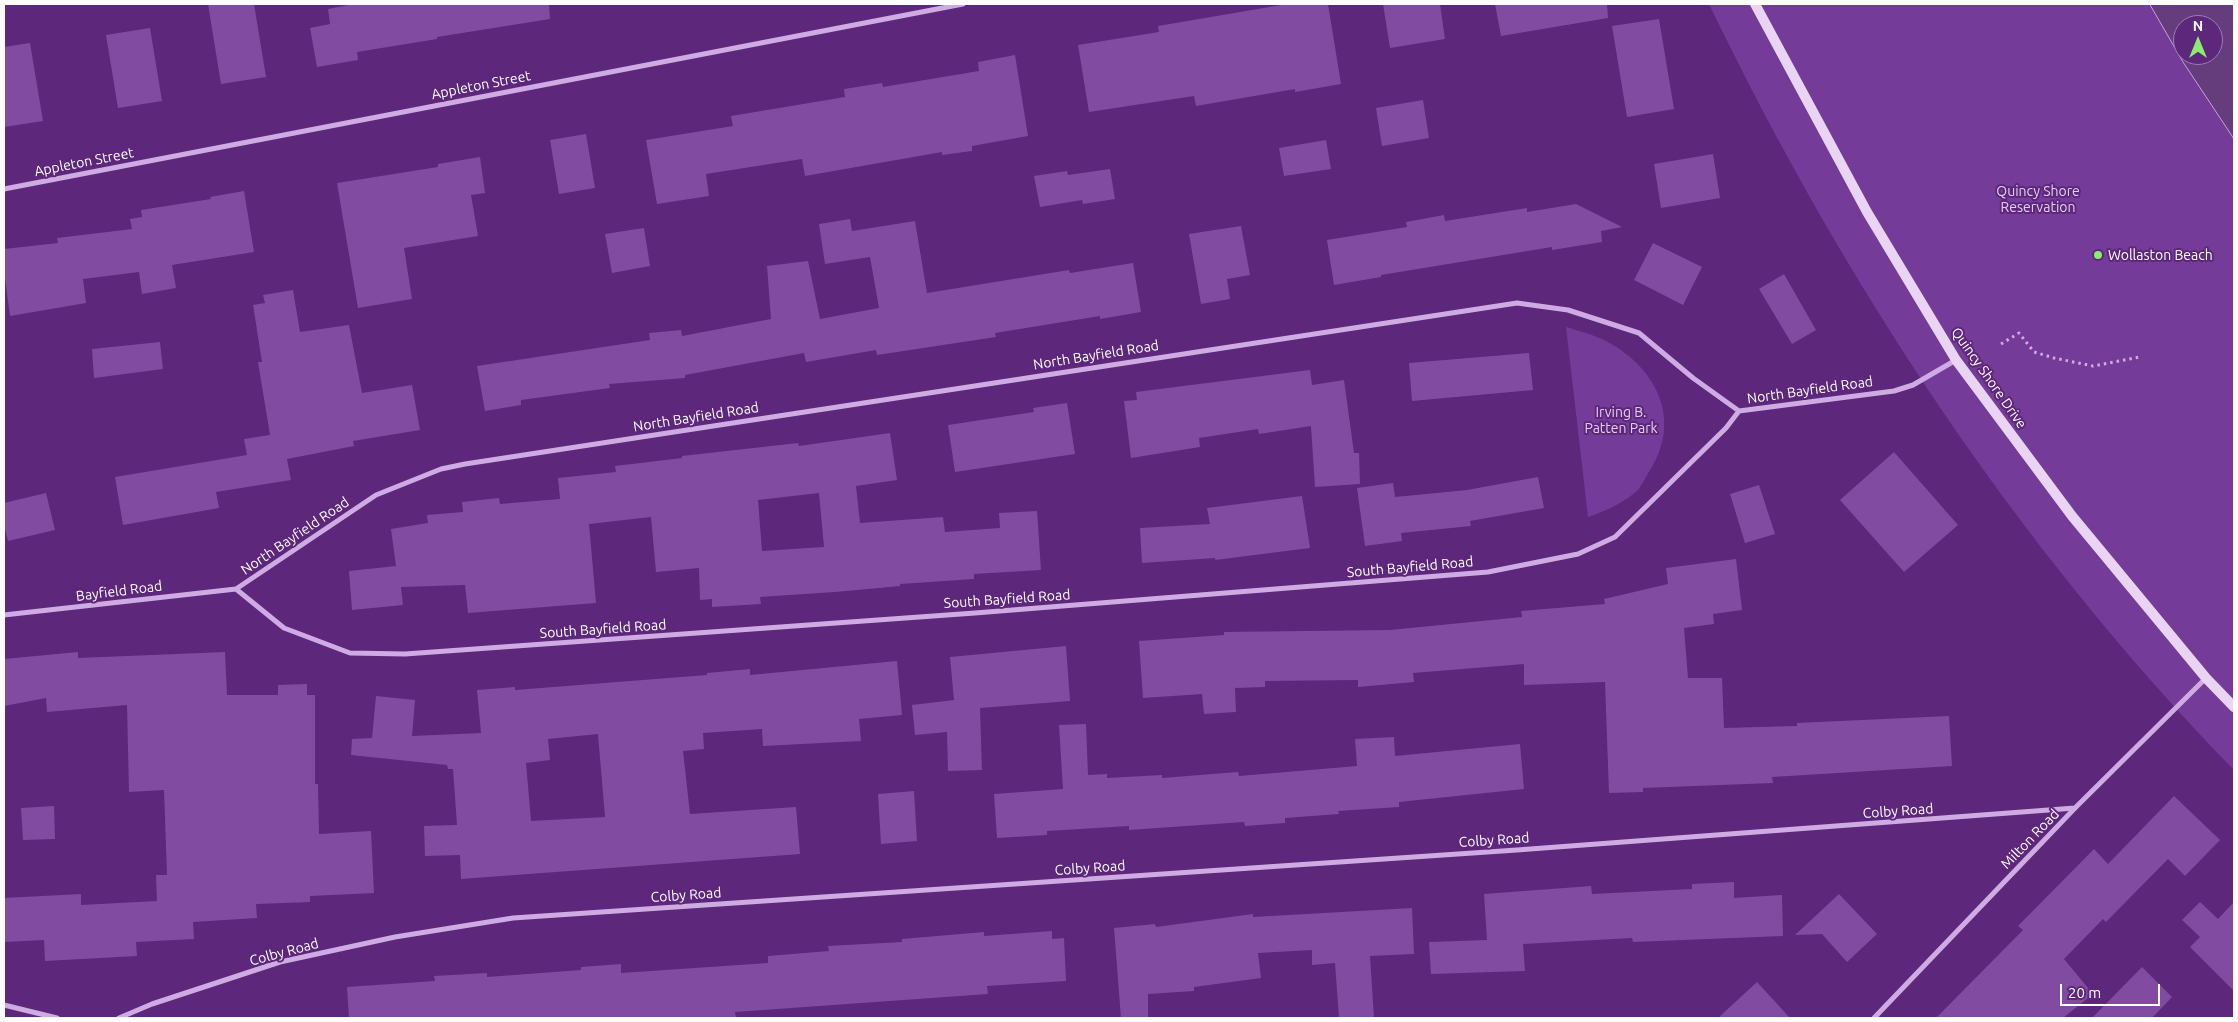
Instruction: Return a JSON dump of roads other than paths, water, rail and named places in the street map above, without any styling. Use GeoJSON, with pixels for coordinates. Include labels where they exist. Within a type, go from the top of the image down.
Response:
{"type":"FeatureCollection","features":[{"type":"Feature","properties":{"kind":"main road","name":"Quincy Shore Drive"},"geometry":{"type":"LineString","coordinates":[[1755,4],[1867,212],[1956,360],[2072,516],[2206,678],[2234,708]]}},
{"type":"Feature","properties":{"kind":"street","name":"Appleton Street"},"geometry":{"type":"LineString","coordinates":[[4,189],[963,4]]}},
{"type":"Feature","properties":{"kind":"street","name":"North Bayfield Road"},"geometry":{"type":"LineString","coordinates":[[236,589],[376,495],[441,469],[1517,302],[1568,310],[1639,333],[1694,378],[1739,411],[1894,391],[1913,384],[1956,360]]}},
{"type":"Feature","properties":{"kind":"street","name":"South Bayfield Road"},"geometry":{"type":"LineString","coordinates":[[236,589],[284,628],[350,653],[405,654],[1488,572],[1578,554],[1615,537],[1726,428],[1739,411]]}},
{"type":"Feature","properties":{"kind":"street","name":"Bayfield Road"},"geometry":{"type":"LineString","coordinates":[[4,615],[236,589]]}},
{"type":"Feature","properties":{"kind":"street","name":"Milton Road"},"geometry":{"type":"LineString","coordinates":[[1874,1018],[2075,808],[2206,678]]}},
{"type":"Feature","properties":{"kind":"street","name":"Colby Road"},"geometry":{"type":"LineString","coordinates":[[119,1018],[152,1004],[280,962],[395,937],[513,918],[1507,850],[2075,808]]}},
{"type":"Feature","properties":{"kind":"street"},"geometry":{"type":"LineString","coordinates":[[4,1005],[57,1018]]}},
{"type":"Feature","properties":{"kind":"place","name":"Wollaston Beach"},"geometry":{"type":"Point","coordinates":[2098,255]}},
{"type":"Feature","properties":{"kind":"park label","name":"Quincy Shore Reservation"},"geometry":{"type":"Point","coordinates":[2038,200]}},
{"type":"Feature","properties":{"kind":"park label","name":"Irving B. Patten Park"},"geometry":{"type":"Point","coordinates":[1621,420]}}]}
